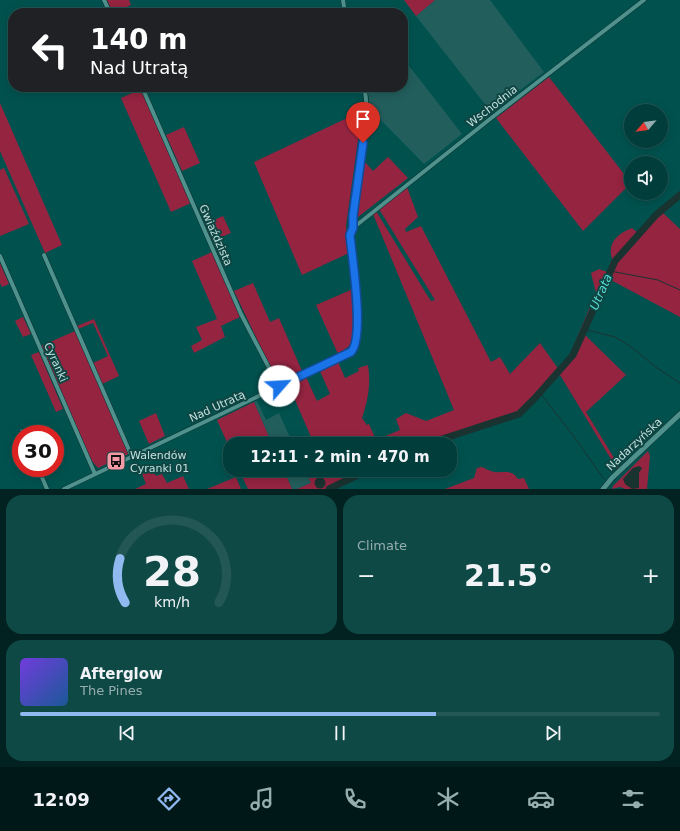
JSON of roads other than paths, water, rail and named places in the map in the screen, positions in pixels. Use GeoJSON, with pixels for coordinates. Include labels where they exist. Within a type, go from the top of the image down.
{"type":"FeatureCollection","features":[{"type":"Feature","properties":{"kind":"street","name":"Wschodnia"},"geometry":{"type":"LineString","coordinates":[[353,228],[644,0]]}},
{"type":"Feature","properties":{"kind":"street","name":"Gwiaździsta"},"geometry":{"type":"LineString","coordinates":[[144,92],[241,314],[279,386]]}},
{"type":"Feature","properties":{"kind":"street","name":"Nad Utratą"},"geometry":{"type":"LineString","coordinates":[[64,489],[351,352],[355,347],[358,330],[350,235],[353,228],[353,216],[365,129],[365,92]]}},
{"type":"Feature","properties":{"kind":"street"},"geometry":{"type":"LineString","coordinates":[[44,255],[132,457]]}},
{"type":"Feature","properties":{"kind":"street","name":"Cyranki"},"geometry":{"type":"LineString","coordinates":[[0,256],[95,474]]}},
{"type":"Feature","properties":{"kind":"street","name":"Nadarzyńska"},"geometry":{"type":"LineString","coordinates":[[603,489],[612,478],[680,414]]}},
{"type":"Feature","properties":{"kind":"street"},"geometry":{"type":"LineString","coordinates":[[42,477],[47,489]]}},
{"type":"Feature","properties":{"kind":"waterway","name":"Utrata"},"geometry":{"type":"LineString","coordinates":[[535,398],[573,355],[615,261],[656,215],[680,195]]}},
{"type":"Feature","properties":{"kind":"waterway"},"geometry":{"type":"LineString","coordinates":[[610,271],[658,280],[680,290]]}},
{"type":"Feature","properties":{"kind":"waterway"},"geometry":{"type":"LineString","coordinates":[[583,329],[615,337],[630,346],[657,368],[680,383]]}},
{"type":"Feature","properties":{"kind":"waterway"},"geometry":{"type":"LineString","coordinates":[[540,393],[575,438],[604,479]]}},
{"type":"Feature","properties":{"kind":"waterway","name":"Utrata"},"geometry":{"type":"LineString","coordinates":[[448,437],[519,414],[533,400]]}},
{"type":"Feature","properties":{"kind":"waterway","name":"Utrata"},"geometry":{"type":"LineString","coordinates":[[329,489],[354,477]]}},
{"type":"Feature","properties":{"kind":"place","name":"Walendów Cyranki 01"},"geometry":{"type":"Point","coordinates":[116,461]}}]}
